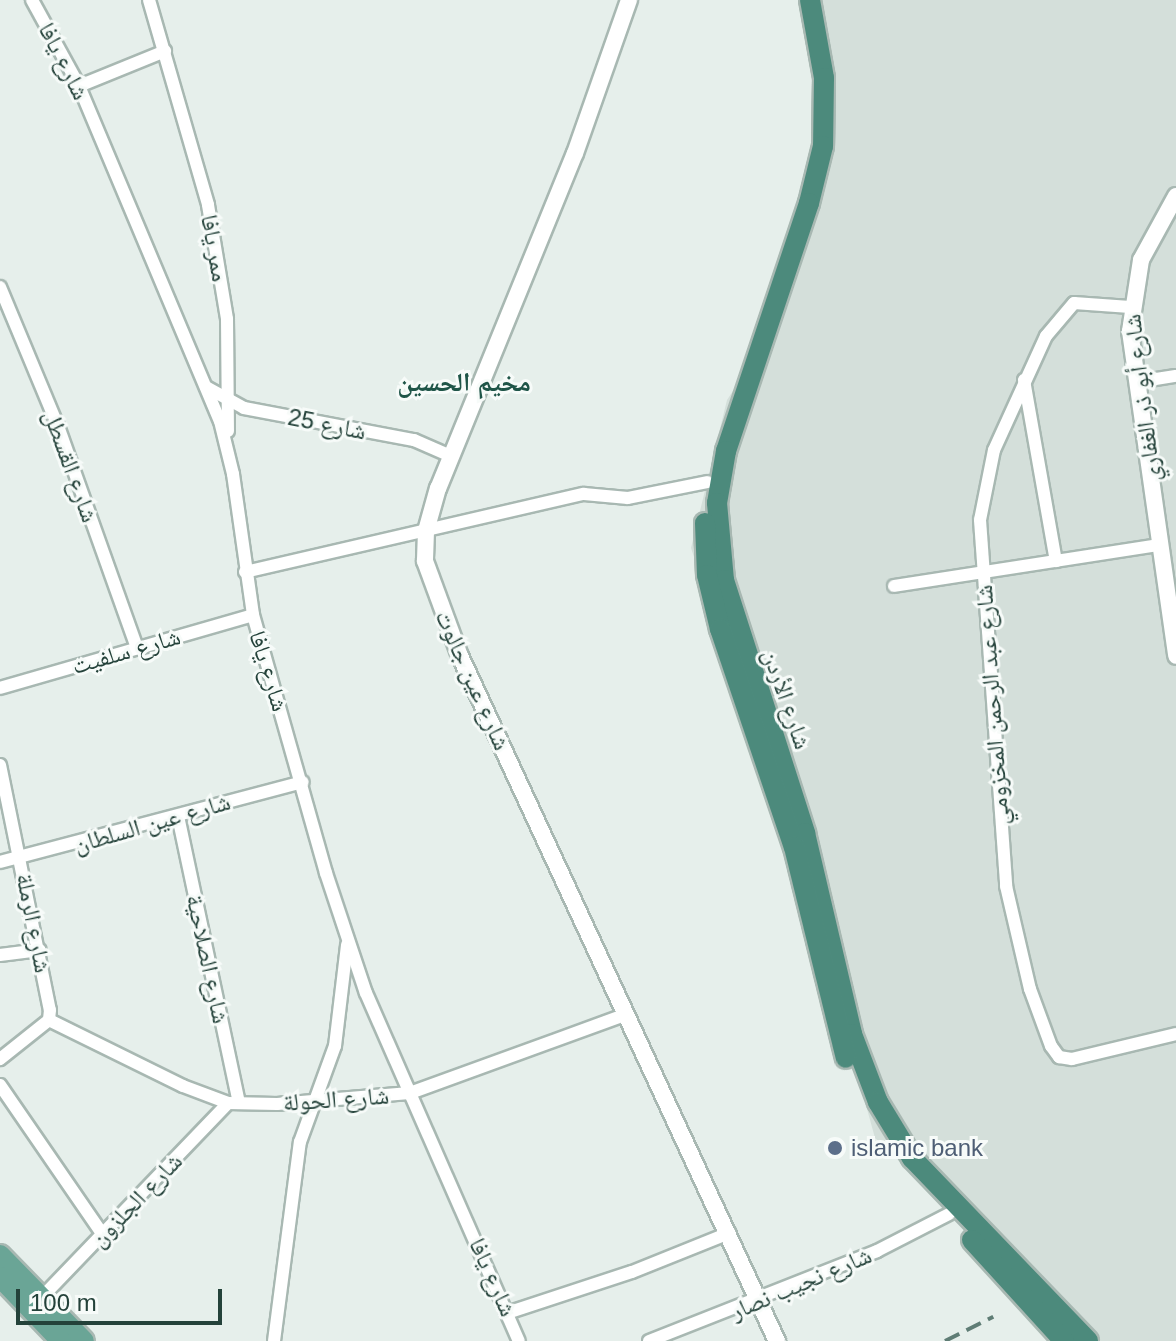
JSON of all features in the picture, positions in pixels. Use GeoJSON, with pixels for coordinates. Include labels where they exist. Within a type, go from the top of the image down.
{"type":"FeatureCollection","features":[{"type":"Feature","properties":{"kind":"highway","name":"شارع الأردن"},"geometry":{"type":"LineString","coordinates":[[798,0],[812,84],[807,158],[791,219],[726,405],[707,482],[707,575],[736,683],[767,757],[794,847],[839,1037],[881,1132],[905,1167],[949,1214],[1009,1270]]}},
{"type":"Feature","properties":{"kind":"highway","name":"شارع الأردن"},"geometry":{"type":"LineString","coordinates":[[810,0],[824,78],[823,146],[809,203],[726,451],[717,503],[719,556],[734,623],[805,833],[852,1034],[878,1102],[912,1158],[1009,1270],[1035,1298],[1088,1341]]}},
{"type":"Feature","properties":{"kind":"highway","name":"شارع الأردن"},"geometry":{"type":"LineString","coordinates":[[1035,1298],[1064,1341]]}},
{"type":"Feature","properties":{"kind":"main road"},"geometry":{"type":"LineString","coordinates":[[0,1255],[84,1341]]}},
{"type":"Feature","properties":{"kind":"main road"},"geometry":{"type":"LineString","coordinates":[[0,1277],[61,1341]]}},
{"type":"Feature","properties":{"kind":"street","name":"شارع يافا"},"geometry":{"type":"LineString","coordinates":[[32,0],[79,86],[206,387],[229,451],[253,615],[366,993],[510,1312],[519,1341]]}},
{"type":"Feature","properties":{"kind":"street","name":"ممر يافا"},"geometry":{"type":"LineString","coordinates":[[149,0],[213,233],[227,319],[229,451]]}},
{"type":"Feature","properties":{"kind":"street","name":"شارع عين جالوت"},"geometry":{"type":"LineString","coordinates":[[629,0],[575,153],[451,456],[426,531],[425,561],[437,600],[777,1341]]}},
{"type":"Feature","properties":{"kind":"street"},"geometry":{"type":"LineString","coordinates":[[79,86],[165,51]]}},
{"type":"Feature","properties":{"kind":"street","name":"شارع أبو ذر الغفاري"},"geometry":{"type":"LineString","coordinates":[[1176,196],[1141,260],[1130,307],[1137,382],[1176,656]]}},
{"type":"Feature","properties":{"kind":"street","name":"شارع القسطل"},"geometry":{"type":"LineString","coordinates":[[0,287],[58,426],[137,648]]}},
{"type":"Feature","properties":{"kind":"street","name":"شارع عبد الرحمن المخزومي"},"geometry":{"type":"LineString","coordinates":[[1130,307],[1074,303],[1046,336],[1024,380],[982,493],[984,572],[1006,886],[1027,976],[1051,1046],[1059,1057],[1072,1059],[1176,1034]]}},
{"type":"Feature","properties":{"kind":"street"},"geometry":{"type":"LineString","coordinates":[[1137,382],[1176,376]]}},
{"type":"Feature","properties":{"kind":"street"},"geometry":{"type":"LineString","coordinates":[[1024,380],[1056,561]]}},
{"type":"Feature","properties":{"kind":"street","name":"شارع 25"},"geometry":{"type":"LineString","coordinates":[[206,387],[226,395],[244,408],[414,440],[451,456]]}},
{"type":"Feature","properties":{"kind":"street"},"geometry":{"type":"LineString","coordinates":[[245,572],[584,494],[628,498],[707,482]]}},
{"type":"Feature","properties":{"kind":"street"},"geometry":{"type":"LineString","coordinates":[[894,586],[1160,545]]}},
{"type":"Feature","properties":{"kind":"street","name":"شارع سلفيت"},"geometry":{"type":"LineString","coordinates":[[0,688],[253,615]]}},
{"type":"Feature","properties":{"kind":"street","name":"شارع الرملة"},"geometry":{"type":"LineString","coordinates":[[0,765],[40,950],[49,1020]]}},
{"type":"Feature","properties":{"kind":"street","name":"شارع عين السلطان"},"geometry":{"type":"LineString","coordinates":[[0,862],[22,859],[303,782]]}},
{"type":"Feature","properties":{"kind":"street","name":"شارع الصلاحية"},"geometry":{"type":"LineString","coordinates":[[178,816],[233,1103]]}},
{"type":"Feature","properties":{"kind":"street"},"geometry":{"type":"LineString","coordinates":[[274,1341],[300,1142],[340,1020],[347,934]]}},
{"type":"Feature","properties":{"kind":"street"},"geometry":{"type":"LineString","coordinates":[[0,955],[40,950]]}},
{"type":"Feature","properties":{"kind":"street","name":"شارع الحولة"},"geometry":{"type":"LineString","coordinates":[[49,1020],[183,1086],[233,1103],[312,1101],[410,1093],[627,1014]]}},
{"type":"Feature","properties":{"kind":"street"},"geometry":{"type":"LineString","coordinates":[[0,1059],[49,1020]]}},
{"type":"Feature","properties":{"kind":"street"},"geometry":{"type":"LineString","coordinates":[[0,1085],[103,1235]]}},
{"type":"Feature","properties":{"kind":"street","name":"شارع الجلزون"},"geometry":{"type":"LineString","coordinates":[[43,1296],[233,1103]]}},
{"type":"Feature","properties":{"kind":"street","name":"شارع نجيب نصار"},"geometry":{"type":"LineString","coordinates":[[649,1341],[715,1319],[757,1297],[877,1251],[949,1214]]}},
{"type":"Feature","properties":{"kind":"street"},"geometry":{"type":"LineString","coordinates":[[510,1312],[645,1268],[729,1233]]}},
{"type":"Feature","properties":{"kind":"shaded area"},"geometry":{"type":"Polygon","coordinates":[[[804,0],[1176,0],[1176,1341],[1074,1341],[936,1193],[875,1138],[815,920],[691,548],[727,400],[758,353],[826,106],[804,0]]]}},
{"type":"Feature","properties":{"kind":"railway"},"geometry":{"type":"LineString","coordinates":[[945,1341],[993,1317]]}},
{"type":"Feature","properties":{"kind":"place","name":"islamic bank"},"geometry":{"type":"Point","coordinates":[835,1148]}},
{"type":"Feature","properties":{"kind":"district","name":"مخيم الحسين"},"geometry":{"type":"Point","coordinates":[464,383]}}]}
